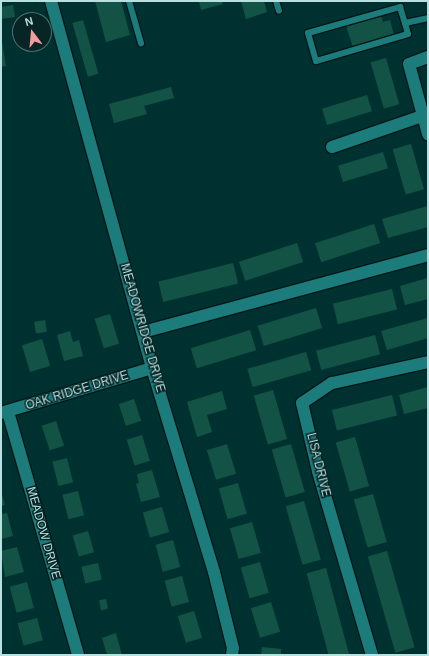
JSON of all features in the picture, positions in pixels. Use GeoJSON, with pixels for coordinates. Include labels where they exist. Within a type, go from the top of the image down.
{"type":"FeatureCollection","features":[{"type":"Feature","properties":{"kind":"street","name":"MEADOWRIDGE DRIVE"},"geometry":{"type":"LineString","coordinates":[[51,1],[152,368],[214,572],[233,648],[232,655]]}},
{"type":"Feature","properties":{"kind":"street"},"geometry":{"type":"LineString","coordinates":[[428,57],[409,64],[428,134]]}},
{"type":"Feature","properties":{"kind":"street"},"geometry":{"type":"LineString","coordinates":[[332,147],[422,116]]}},
{"type":"Feature","properties":{"kind":"street"},"geometry":{"type":"LineString","coordinates":[[143,332],[428,255]]}},
{"type":"Feature","properties":{"kind":"street","name":"LISA DRIVE"},"geometry":{"type":"LineString","coordinates":[[372,655],[318,471],[302,403],[332,384],[428,362]]}},
{"type":"Feature","properties":{"kind":"street","name":"OAK RIDGE DRIVE"},"geometry":{"type":"LineString","coordinates":[[4,413],[152,368]]}},
{"type":"Feature","properties":{"kind":"street","name":"MEADOW DRIVE"},"geometry":{"type":"LineString","coordinates":[[4,413],[78,655]]}},
{"type":"Feature","properties":{"kind":"lane"},"geometry":{"type":"LineString","coordinates":[[129,1],[141,43]]}},
{"type":"Feature","properties":{"kind":"lane"},"geometry":{"type":"LineString","coordinates":[[276,1],[279,11]]}},
{"type":"Feature","properties":{"kind":"lane"},"geometry":{"type":"LineString","coordinates":[[400,6],[405,23],[408,34],[316,60],[308,33],[400,6]]}},
{"type":"Feature","properties":{"kind":"lane"},"geometry":{"type":"LineString","coordinates":[[405,23],[428,18]]}},
{"type":"Feature","properties":{"kind":"building"},"geometry":{"type":"Polygon","coordinates":[[[95,1],[121,1],[130,35],[106,42],[95,1]]]}},
{"type":"Feature","properties":{"kind":"building"},"geometry":{"type":"Polygon","coordinates":[[[199,1],[222,1],[223,4],[201,10],[199,1]]]}},
{"type":"Feature","properties":{"kind":"building"},"geometry":{"type":"Polygon","coordinates":[[[241,1],[264,1],[267,12],[246,19],[241,1]]]}},
{"type":"Feature","properties":{"kind":"building"},"geometry":{"type":"Polygon","coordinates":[[[13,5],[14,12],[12,12],[12,17],[1,19],[1,7],[13,5]]]}},
{"type":"Feature","properties":{"kind":"building"},"geometry":{"type":"Polygon","coordinates":[[[381,16],[383,22],[390,20],[394,35],[353,47],[346,26],[381,16]]]}},
{"type":"Feature","properties":{"kind":"building"},"geometry":{"type":"Polygon","coordinates":[[[83,20],[98,74],[88,77],[72,23],[83,20]]]}},
{"type":"Feature","properties":{"kind":"building"},"geometry":{"type":"Polygon","coordinates":[[[1,37],[6,66],[1,67],[1,37]]]}},
{"type":"Feature","properties":{"kind":"building"},"geometry":{"type":"Polygon","coordinates":[[[386,58],[399,104],[384,109],[371,62],[386,58]]]}},
{"type":"Feature","properties":{"kind":"building"},"geometry":{"type":"Polygon","coordinates":[[[171,87],[174,98],[144,106],[147,114],[114,123],[109,104],[171,87]]]}},
{"type":"Feature","properties":{"kind":"building"},"geometry":{"type":"Polygon","coordinates":[[[367,95],[372,111],[327,125],[322,109],[367,95]]]}},
{"type":"Feature","properties":{"kind":"building"},"geometry":{"type":"Polygon","coordinates":[[[411,144],[424,189],[406,194],[393,149],[411,144]]]}},
{"type":"Feature","properties":{"kind":"building"},"geometry":{"type":"Polygon","coordinates":[[[383,152],[388,168],[343,182],[338,166],[383,152]]]}},
{"type":"Feature","properties":{"kind":"building"},"geometry":{"type":"Polygon","coordinates":[[[428,206],[428,227],[388,238],[382,219],[428,206]]]}},
{"type":"Feature","properties":{"kind":"building"},"geometry":{"type":"Polygon","coordinates":[[[374,224],[380,243],[321,262],[315,243],[374,224]]]}},
{"type":"Feature","properties":{"kind":"building"},"geometry":{"type":"Polygon","coordinates":[[[297,243],[303,262],[245,281],[239,262],[297,243]]]}},
{"type":"Feature","properties":{"kind":"building"},"geometry":{"type":"Polygon","coordinates":[[[233,263],[238,283],[163,302],[158,282],[233,263]]]}},
{"type":"Feature","properties":{"kind":"building"},"geometry":{"type":"Polygon","coordinates":[[[428,278],[428,299],[405,305],[400,286],[428,278]]]}},
{"type":"Feature","properties":{"kind":"building"},"geometry":{"type":"Polygon","coordinates":[[[392,289],[397,309],[338,324],[333,304],[392,289]]]}},
{"type":"Feature","properties":{"kind":"building"},"geometry":{"type":"Polygon","coordinates":[[[316,308],[322,328],[264,346],[258,326],[316,308]]]}},
{"type":"Feature","properties":{"kind":"building"},"geometry":{"type":"Polygon","coordinates":[[[110,314],[119,344],[104,348],[95,319],[110,314]]]}},
{"type":"Feature","properties":{"kind":"building"},"geometry":{"type":"Polygon","coordinates":[[[428,318],[428,338],[387,350],[381,331],[428,318]]]}},
{"type":"Feature","properties":{"kind":"building"},"geometry":{"type":"Polygon","coordinates":[[[45,320],[47,332],[36,334],[34,322],[45,320]]]}},
{"type":"Feature","properties":{"kind":"building"},"geometry":{"type":"Polygon","coordinates":[[[250,330],[256,350],[197,368],[191,348],[250,330]]]}},
{"type":"Feature","properties":{"kind":"building"},"geometry":{"type":"Polygon","coordinates":[[[70,331],[73,342],[79,340],[83,356],[64,361],[57,335],[70,331]]]}},
{"type":"Feature","properties":{"kind":"building"},"geometry":{"type":"Polygon","coordinates":[[[375,335],[380,354],[321,370],[316,351],[375,335]]]}},
{"type":"Feature","properties":{"kind":"building"},"geometry":{"type":"Polygon","coordinates":[[[42,339],[50,366],[30,372],[22,345],[42,339]]]}},
{"type":"Feature","properties":{"kind":"building"},"geometry":{"type":"Polygon","coordinates":[[[306,352],[311,370],[253,387],[247,369],[306,352]]]}},
{"type":"Feature","properties":{"kind":"building"},"geometry":{"type":"Polygon","coordinates":[[[428,387],[428,408],[404,414],[399,395],[428,387]]]}},
{"type":"Feature","properties":{"kind":"building"},"geometry":{"type":"Polygon","coordinates":[[[273,390],[287,439],[268,445],[254,396],[273,390]]]}},
{"type":"Feature","properties":{"kind":"building"},"geometry":{"type":"Polygon","coordinates":[[[222,391],[227,409],[207,415],[212,432],[197,437],[187,402],[222,391]]]}},
{"type":"Feature","properties":{"kind":"building"},"geometry":{"type":"Polygon","coordinates":[[[392,395],[397,415],[337,430],[332,410],[392,395]]]}},
{"type":"Feature","properties":{"kind":"building"},"geometry":{"type":"Polygon","coordinates":[[[134,399],[141,421],[126,426],[119,404],[134,399]]]}},
{"type":"Feature","properties":{"kind":"building"},"geometry":{"type":"Polygon","coordinates":[[[56,421],[64,446],[50,450],[42,426],[56,421]]]}},
{"type":"Feature","properties":{"kind":"building"},"geometry":{"type":"Polygon","coordinates":[[[142,435],[150,461],[135,465],[127,440],[142,435]]]}},
{"type":"Feature","properties":{"kind":"building"},"geometry":{"type":"Polygon","coordinates":[[[355,437],[369,486],[350,492],[336,443],[355,437]]]}},
{"type":"Feature","properties":{"kind":"building"},"geometry":{"type":"Polygon","coordinates":[[[227,444],[236,474],[216,480],[207,450],[227,444]]]}},
{"type":"Feature","properties":{"kind":"building"},"geometry":{"type":"Polygon","coordinates":[[[291,444],[305,492],[286,498],[272,450],[291,444]]]}},
{"type":"Feature","properties":{"kind":"building"},"geometry":{"type":"Polygon","coordinates":[[[67,458],[73,482],[58,486],[52,462],[67,458]]]}},
{"type":"Feature","properties":{"kind":"building"},"geometry":{"type":"Polygon","coordinates":[[[152,470],[160,497],[141,502],[136,484],[139,483],[137,474],[152,470]]]}},
{"type":"Feature","properties":{"kind":"building"},"geometry":{"type":"Polygon","coordinates":[[[238,483],[247,514],[228,519],[219,489],[238,483]]]}},
{"type":"Feature","properties":{"kind":"building"},"geometry":{"type":"Polygon","coordinates":[[[1,491],[5,505],[1,506],[1,491]]]}},
{"type":"Feature","properties":{"kind":"building"},"geometry":{"type":"Polygon","coordinates":[[[78,491],[84,515],[69,519],[62,495],[78,491]]]}},
{"type":"Feature","properties":{"kind":"building"},"geometry":{"type":"Polygon","coordinates":[[[373,494],[387,542],[368,548],[354,500],[373,494]]]}},
{"type":"Feature","properties":{"kind":"building"},"geometry":{"type":"Polygon","coordinates":[[[304,501],[321,560],[303,565],[286,506],[304,501]]]}},
{"type":"Feature","properties":{"kind":"building"},"geometry":{"type":"Polygon","coordinates":[[[162,507],[169,532],[150,538],[143,513],[162,507]]]}},
{"type":"Feature","properties":{"kind":"building"},"geometry":{"type":"Polygon","coordinates":[[[7,513],[13,536],[1,539],[1,514],[7,513]]]}},
{"type":"Feature","properties":{"kind":"building"},"geometry":{"type":"Polygon","coordinates":[[[252,522],[261,553],[239,559],[230,528],[252,522]]]}},
{"type":"Feature","properties":{"kind":"building"},"geometry":{"type":"Polygon","coordinates":[[[88,531],[94,552],[79,557],[73,535],[88,531]]]}},
{"type":"Feature","properties":{"kind":"building"},"geometry":{"type":"Polygon","coordinates":[[[173,540],[180,567],[163,572],[156,545],[173,540]]]}},
{"type":"Feature","properties":{"kind":"building"},"geometry":{"type":"Polygon","coordinates":[[[17,547],[24,572],[5,577],[1,551],[17,547]]]}},
{"type":"Feature","properties":{"kind":"building"},"geometry":{"type":"Polygon","coordinates":[[[387,551],[415,647],[395,653],[368,557],[387,551]]]}},
{"type":"Feature","properties":{"kind":"building"},"geometry":{"type":"Polygon","coordinates":[[[260,562],[269,593],[250,598],[241,568],[260,562]]]}},
{"type":"Feature","properties":{"kind":"building"},"geometry":{"type":"Polygon","coordinates":[[[98,563],[102,580],[85,583],[81,567],[98,563]]]}},
{"type":"Feature","properties":{"kind":"building"},"geometry":{"type":"Polygon","coordinates":[[[326,568],[349,655],[329,655],[307,573],[326,568]]]}},
{"type":"Feature","properties":{"kind":"building"},"geometry":{"type":"Polygon","coordinates":[[[182,576],[189,602],[172,607],[165,581],[182,576]]]}},
{"type":"Feature","properties":{"kind":"building"},"geometry":{"type":"Polygon","coordinates":[[[27,582],[34,608],[17,613],[10,587],[27,582]]]}},
{"type":"Feature","properties":{"kind":"building"},"geometry":{"type":"Polygon","coordinates":[[[106,599],[108,609],[101,610],[99,600],[106,599]]]}},
{"type":"Feature","properties":{"kind":"building"},"geometry":{"type":"Polygon","coordinates":[[[271,602],[280,632],[260,638],[251,608],[271,602]]]}},
{"type":"Feature","properties":{"kind":"building"},"geometry":{"type":"Polygon","coordinates":[[[194,611],[202,638],[186,643],[178,616],[194,611]]]}},
{"type":"Feature","properties":{"kind":"building"},"geometry":{"type":"Polygon","coordinates":[[[37,618],[43,640],[24,645],[18,623],[37,618]]]}},
{"type":"Feature","properties":{"kind":"building"},"geometry":{"type":"Polygon","coordinates":[[[116,633],[122,655],[107,655],[102,638],[116,633]]]}},
{"type":"Feature","properties":{"kind":"building"},"geometry":{"type":"Polygon","coordinates":[[[262,647],[281,649],[281,655],[261,655],[262,647]]]}}]}
